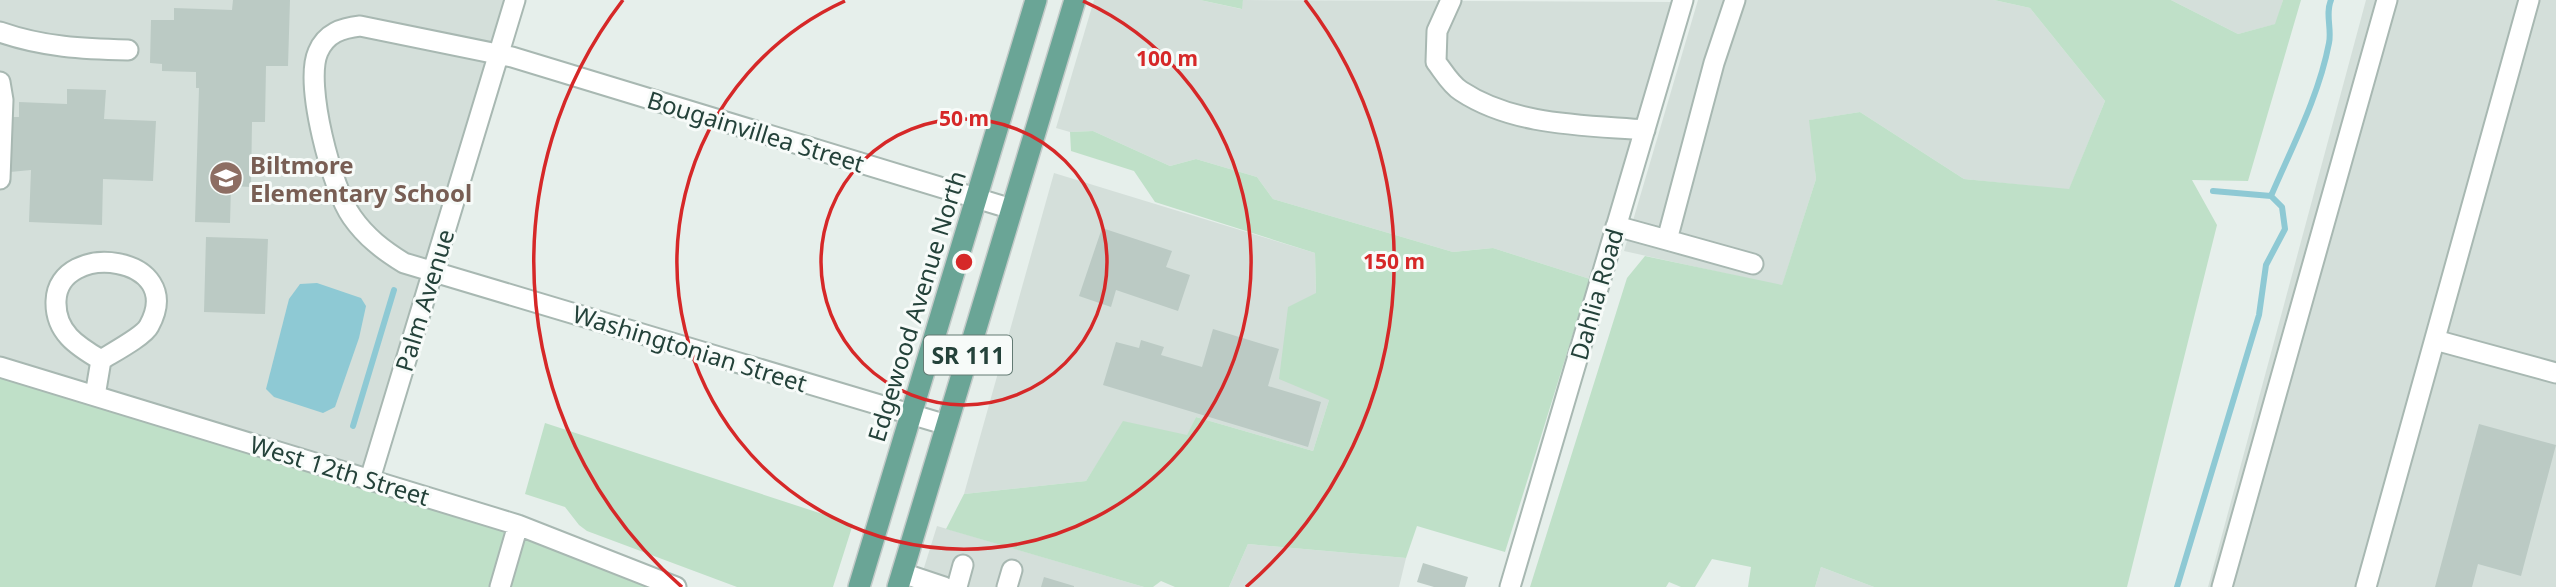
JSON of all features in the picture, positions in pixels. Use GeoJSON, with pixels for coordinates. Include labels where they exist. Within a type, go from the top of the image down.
{"type":"FeatureCollection","features":[{"type":"Feature","properties":{"kind":"main road","name":"Edgewood Avenue North"},"geometry":{"type":"LineString","coordinates":[[859,587],[1036,0]]}},
{"type":"Feature","properties":{"kind":"main road","name":"SR 111"},"geometry":{"type":"LineString","coordinates":[[900,580],[1075,0]]}},
{"type":"Feature","properties":{"kind":"street","name":"Palm Avenue"},"geometry":{"type":"LineString","coordinates":[[370,479],[515,0]]}},
{"type":"Feature","properties":{"kind":"street"},"geometry":{"type":"LineString","coordinates":[[1451,0],[1437,31],[1436,62],[1459,90],[1496,108],[1526,117],[1644,130]]}},
{"type":"Feature","properties":{"kind":"street","name":"Dahlia Road"},"geometry":{"type":"LineString","coordinates":[[1510,587],[1683,0]]}},
{"type":"Feature","properties":{"kind":"street"},"geometry":{"type":"LineString","coordinates":[[1667,240],[1714,63],[1735,0]]}},
{"type":"Feature","properties":{"kind":"street"},"geometry":{"type":"LineString","coordinates":[[2222,587],[2387,0]]}},
{"type":"Feature","properties":{"kind":"street"},"geometry":{"type":"LineString","coordinates":[[2366,587],[2529,0]]}},
{"type":"Feature","properties":{"kind":"street","name":"Bougainvillea Street"},"geometry":{"type":"LineString","coordinates":[[432,271],[404,262],[384,251],[350,215],[322,136],[315,82],[318,53],[328,37],[341,28],[360,26],[500,53],[1013,209]]}},
{"type":"Feature","properties":{"kind":"street"},"geometry":{"type":"LineString","coordinates":[[0,32],[26,41],[68,49],[128,50]]}},
{"type":"Feature","properties":{"kind":"street"},"geometry":{"type":"LineString","coordinates":[[0,82],[3,100],[0,178]]}},
{"type":"Feature","properties":{"kind":"street"},"geometry":{"type":"LineString","coordinates":[[1616,226],[1753,264]]}},
{"type":"Feature","properties":{"kind":"street"},"geometry":{"type":"LineString","coordinates":[[95,396],[102,360],[148,328],[156,307],[156,291],[148,275],[134,267],[81,265],[65,274],[56,289],[55,317],[63,331],[78,346],[102,360]]}},
{"type":"Feature","properties":{"kind":"street","name":"Washingtonian Street"},"geometry":{"type":"LineString","coordinates":[[432,271],[947,425]]}},
{"type":"Feature","properties":{"kind":"street"},"geometry":{"type":"LineString","coordinates":[[2435,340],[2556,373]]}},
{"type":"Feature","properties":{"kind":"street","name":"West 12th Street"},"geometry":{"type":"LineString","coordinates":[[0,367],[518,525],[636,579],[676,587]]}},
{"type":"Feature","properties":{"kind":"street"},"geometry":{"type":"LineString","coordinates":[[500,587],[518,525]]}},
{"type":"Feature","properties":{"kind":"street"},"geometry":{"type":"LineString","coordinates":[[957,587],[963,565]]}},
{"type":"Feature","properties":{"kind":"street"},"geometry":{"type":"LineString","coordinates":[[900,580],[944,587]]}},
{"type":"Feature","properties":{"kind":"shaded area","name":"Biltmore Elementary School"},"geometry":{"type":"Polygon","coordinates":[[[0,0],[506,0],[363,468],[0,356],[0,0]]]}},
{"type":"Feature","properties":{"kind":"shaded area"},"geometry":{"type":"Polygon","coordinates":[[[1094,0],[1200,0],[1241,9],[1243,0],[1673,2],[1590,279],[1493,248],[1453,252],[1273,199],[1257,177],[1196,159],[1170,166],[1093,131],[1070,132],[1056,128],[1094,0]]]}},
{"type":"Feature","properties":{"kind":"shaded area"},"geometry":{"type":"Polygon","coordinates":[[[1698,0],[1994,0],[2030,8],[2105,101],[2069,190],[1964,179],[1860,112],[1810,120],[1816,179],[1782,286],[1624,251],[1698,0]]]}},
{"type":"Feature","properties":{"kind":"shaded area"},"geometry":{"type":"Polygon","coordinates":[[[2171,0],[2283,0],[2276,24],[2238,34],[2171,0]]]}},
{"type":"Feature","properties":{"kind":"shaded area"},"geometry":{"type":"Polygon","coordinates":[[[2366,0],[2556,0],[2556,587],[2208,587],[2366,0]]]}},
{"type":"Feature","properties":{"kind":"shaded area"},"geometry":{"type":"Polygon","coordinates":[[[1054,173],[1315,253],[1316,294],[1329,400],[1313,451],[1196,417],[1187,436],[1124,422],[1086,481],[964,494],[1054,173]]]}},
{"type":"Feature","properties":{"kind":"shaded area"},"geometry":{"type":"Polygon","coordinates":[[[937,526],[1144,587],[918,587],[937,526]]]}},
{"type":"Feature","properties":{"kind":"shaded area"},"geometry":{"type":"Polygon","coordinates":[[[1248,544],[1406,558],[1399,587],[1229,587],[1248,544]]]}},
{"type":"Feature","properties":{"kind":"shaded area"},"geometry":{"type":"Polygon","coordinates":[[[1821,567],[1874,587],[1815,587],[1821,567]]]}},
{"type":"Feature","properties":{"kind":"green space"},"geometry":{"type":"Polygon","coordinates":[[[1200,0],[1243,0],[1242,9],[1200,0]]]}},
{"type":"Feature","properties":{"kind":"green space"},"geometry":{"type":"Polygon","coordinates":[[[1994,0],[2171,0],[2238,34],[2275,24],[2283,0],[2301,0],[2248,181],[2192,180],[2217,225],[2127,587],[1874,587],[1821,567],[1815,587],[1748,587],[1751,567],[1712,559],[1695,587],[1681,587],[1669,582],[1666,587],[1530,587],[1627,278],[1645,256],[1782,285],[1816,179],[1809,120],[1860,112],[1964,179],[2069,189],[2105,101],[2030,8],[1994,0]]]}},
{"type":"Feature","properties":{"kind":"green space"},"geometry":{"type":"Polygon","coordinates":[[[1093,131],[1170,166],[1196,159],[1257,177],[1273,199],[1453,252],[1493,248],[1590,279],[1505,552],[1417,526],[1406,558],[1248,544],[1229,587],[1175,587],[1161,581],[1153,587],[1144,587],[946,529],[964,494],[1086,481],[1123,421],[1187,435],[1196,417],[1313,451],[1329,400],[1279,379],[1288,307],[1316,293],[1315,253],[1155,202],[1134,171],[1071,151],[1070,132],[1093,131]]]}},
{"type":"Feature","properties":{"kind":"green space"},"geometry":{"type":"Polygon","coordinates":[[[0,378],[518,536],[655,587],[0,587],[0,378]]]}},
{"type":"Feature","properties":{"kind":"green space"},"geometry":{"type":"Polygon","coordinates":[[[545,423],[853,524],[833,587],[737,587],[587,531],[565,507],[525,494],[545,423]]]}},
{"type":"Feature","properties":{"kind":"water"},"geometry":{"type":"Polygon","coordinates":[[[317,283],[361,298],[366,306],[359,338],[335,407],[323,413],[274,397],[266,389],[289,299],[300,284],[317,283]]]}},
{"type":"Feature","properties":{"kind":"building"},"geometry":{"type":"Polygon","coordinates":[[[233,0],[290,0],[288,66],[266,66],[265,122],[252,122],[251,187],[231,186],[230,223],[195,222],[199,88],[196,88],[196,72],[162,71],[162,64],[150,63],[151,20],[174,20],[174,8],[232,10],[233,0]]]}},
{"type":"Feature","properties":{"kind":"building"},"geometry":{"type":"Polygon","coordinates":[[[67,89],[106,90],[104,119],[156,121],[153,181],[103,179],[102,225],[29,222],[31,170],[10,172],[12,117],[19,117],[19,102],[67,104],[67,89]]]}},
{"type":"Feature","properties":{"kind":"building"},"geometry":{"type":"Polygon","coordinates":[[[1102,228],[1172,251],[1166,267],[1190,275],[1178,311],[1116,290],[1111,307],[1079,296],[1102,228]]]}},
{"type":"Feature","properties":{"kind":"building"},"geometry":{"type":"Polygon","coordinates":[[[206,237],[268,239],[265,314],[204,312],[206,237]]]}},
{"type":"Feature","properties":{"kind":"building"},"geometry":{"type":"Polygon","coordinates":[[[1213,329],[1279,349],[1268,386],[1321,402],[1308,447],[1103,385],[1116,342],[1139,348],[1141,340],[1164,347],[1161,355],[1202,367],[1213,329]]]}},
{"type":"Feature","properties":{"kind":"building"},"geometry":{"type":"Polygon","coordinates":[[[2479,424],[2556,445],[2521,576],[2478,564],[2472,587],[2435,587],[2479,424]]]}},
{"type":"Feature","properties":{"kind":"building"},"geometry":{"type":"Polygon","coordinates":[[[1423,563],[1468,577],[1465,587],[1434,587],[1417,582],[1423,563]]]}},
{"type":"Feature","properties":{"kind":"building"},"geometry":{"type":"Polygon","coordinates":[[[1044,577],[1074,586],[1074,587],[1041,587],[1044,577]]]}},
{"type":"Feature","properties":{"kind":"waterway"},"geometry":{"type":"LineString","coordinates":[[2177,587],[2259,315],[2266,265],[2285,229],[2282,207],[2271,196],[2319,82],[2329,43],[2331,0]]}},
{"type":"Feature","properties":{"kind":"waterway"},"geometry":{"type":"LineString","coordinates":[[2213,191],[2271,196]]}},
{"type":"Feature","properties":{"kind":"waterway"},"geometry":{"type":"LineString","coordinates":[[353,426],[394,290]]}},
{"type":"Feature","properties":{"kind":"place","name":"Biltmore Elementary School"},"geometry":{"type":"Point","coordinates":[226,178]}}]}
